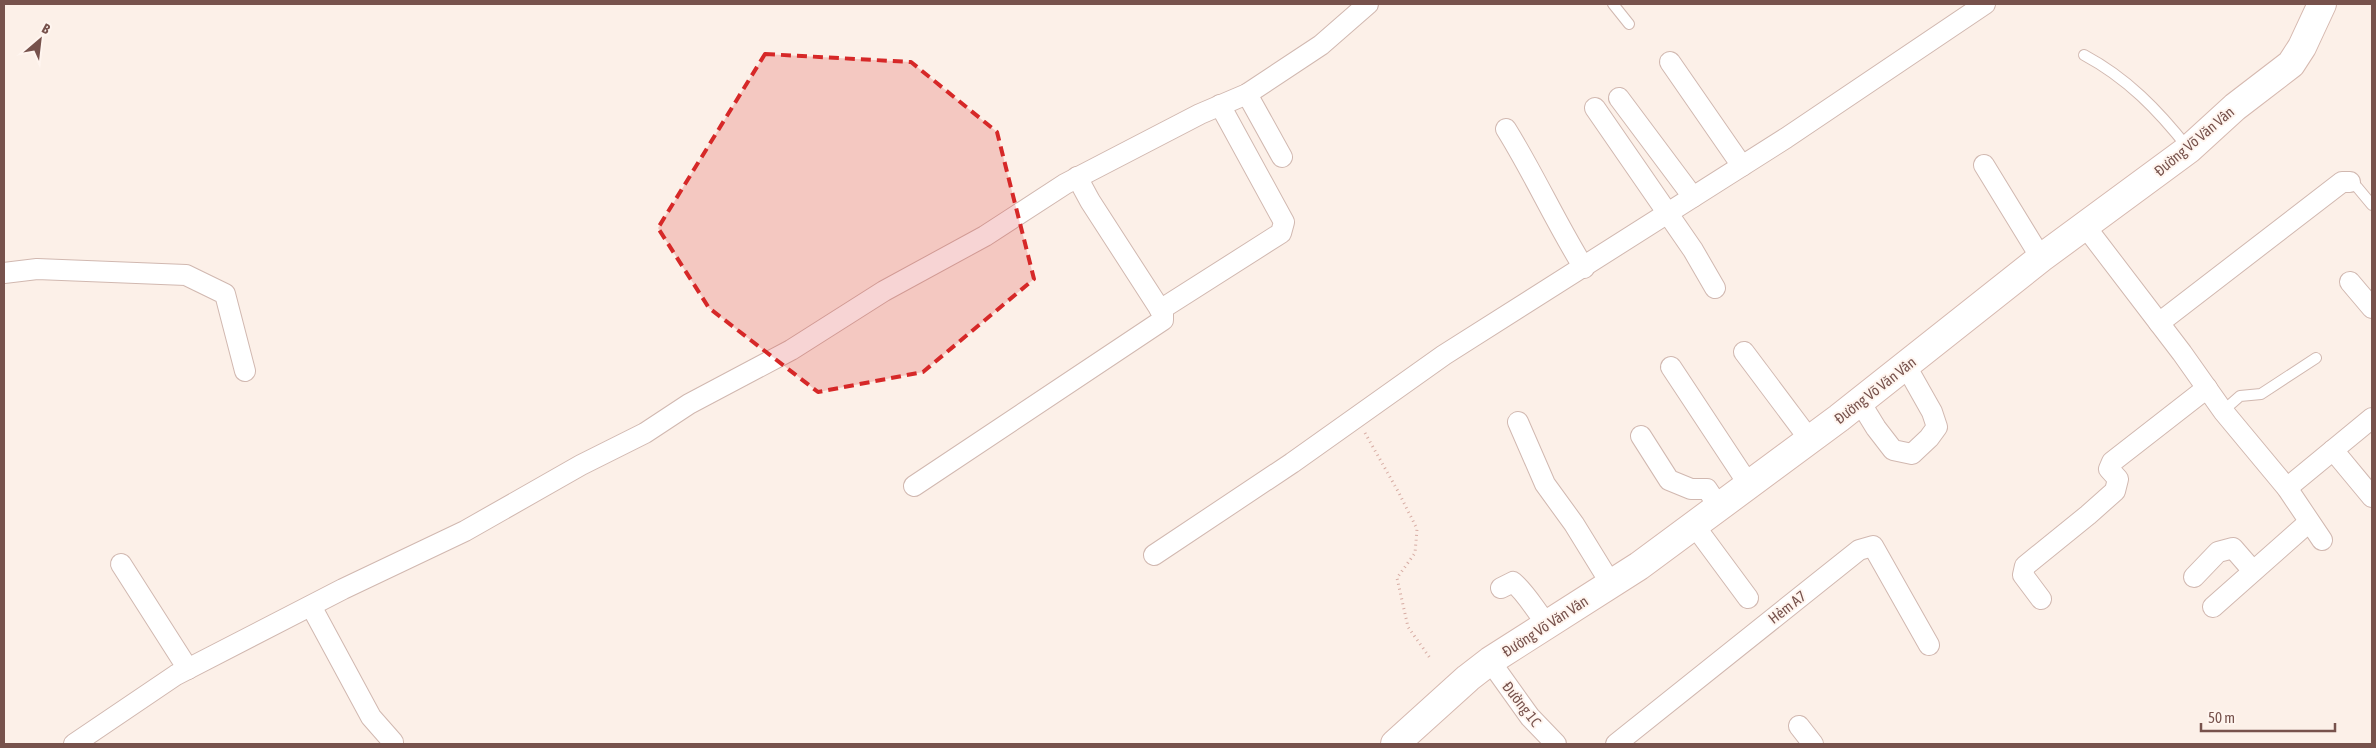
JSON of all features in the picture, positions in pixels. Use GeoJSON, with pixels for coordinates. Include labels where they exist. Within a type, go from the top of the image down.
{"type":"FeatureCollection","features":[{"type":"Feature","properties":{"kind":"street"},"geometry":{"type":"LineString","coordinates":[[74,744],[188,669],[311,606],[465,531],[581,465],[645,433],[689,404],[791,350],[884,291],[985,236],[1077,177],[1220,105],[1247,94],[1321,45],[1368,4]]}},
{"type":"Feature","properties":{"kind":"street"},"geometry":{"type":"LineString","coordinates":[[1154,555],[1355,419],[1444,355],[1667,215],[1985,4]]}},
{"type":"Feature","properties":{"kind":"street","name":"Đường Võ Văn Vân"},"geometry":{"type":"LineString","coordinates":[[1397,744],[1468,678],[1490,661],[1611,584],[1719,507],[1860,402],[2041,258],[2189,149],[2235,107],[2290,64],[2302,47],[2322,4]]}},
{"type":"Feature","properties":{"kind":"street"},"geometry":{"type":"LineString","coordinates":[[1670,62],[1742,166]]}},
{"type":"Feature","properties":{"kind":"street"},"geometry":{"type":"LineString","coordinates":[[1247,94],[1282,157]]}},
{"type":"Feature","properties":{"kind":"street"},"geometry":{"type":"LineString","coordinates":[[1619,98],[1693,198]]}},
{"type":"Feature","properties":{"kind":"street"},"geometry":{"type":"LineString","coordinates":[[1160,310],[1281,233],[1284,228],[1284,222],[1220,105]]}},
{"type":"Feature","properties":{"kind":"street"},"geometry":{"type":"LineString","coordinates":[[1595,108],[1667,215],[1693,250],[1715,288]]}},
{"type":"Feature","properties":{"kind":"street"},"geometry":{"type":"LineString","coordinates":[[1506,129],[1535,176],[1584,268]]}},
{"type":"Feature","properties":{"kind":"street"},"geometry":{"type":"LineString","coordinates":[[1984,165],[2041,258]]}},
{"type":"Feature","properties":{"kind":"street"},"geometry":{"type":"LineString","coordinates":[[914,486],[1163,320],[1160,310],[1090,201],[1077,177]]}},
{"type":"Feature","properties":{"kind":"street"},"geometry":{"type":"LineString","coordinates":[[2159,323],[2342,182],[2350,182]]}},
{"type":"Feature","properties":{"kind":"street"},"geometry":{"type":"LineString","coordinates":[[2084,226],[2159,323],[2223,411],[2287,488],[2322,540]]}},
{"type":"Feature","properties":{"kind":"street"},"geometry":{"type":"LineString","coordinates":[[4,273],[37,269],[186,276],[224,294],[245,371]]}},
{"type":"Feature","properties":{"kind":"street"},"geometry":{"type":"LineString","coordinates":[[2350,282],[2372,308]]}},
{"type":"Feature","properties":{"kind":"street"},"geometry":{"type":"LineString","coordinates":[[1744,352],[1810,440]]}},
{"type":"Feature","properties":{"kind":"street"},"geometry":{"type":"LineString","coordinates":[[1860,402],[1893,450],[1912,454],[1937,428],[1932,412],[1906,366]]}},
{"type":"Feature","properties":{"kind":"street"},"geometry":{"type":"LineString","coordinates":[[1672,367],[1749,485]]}},
{"type":"Feature","properties":{"kind":"street"},"geometry":{"type":"LineString","coordinates":[[2041,599],[2023,575],[2025,566],[2115,491],[2118,480],[2109,469],[2112,462],[2207,388]]}},
{"type":"Feature","properties":{"kind":"street"},"geometry":{"type":"LineString","coordinates":[[2287,488],[2372,418]]}},
{"type":"Feature","properties":{"kind":"street"},"geometry":{"type":"LineString","coordinates":[[1518,422],[1544,484],[1574,524],[1611,584]]}},
{"type":"Feature","properties":{"kind":"street"},"geometry":{"type":"LineString","coordinates":[[1640,436],[1668,480],[1691,489],[1707,489],[1719,507]]}},
{"type":"Feature","properties":{"kind":"street"},"geometry":{"type":"LineString","coordinates":[[2334,450],[2372,497]]}},
{"type":"Feature","properties":{"kind":"street"},"geometry":{"type":"LineString","coordinates":[[2213,608],[2309,522]]}},
{"type":"Feature","properties":{"kind":"street"},"geometry":{"type":"LineString","coordinates":[[1694,525],[1748,598]]}},
{"type":"Feature","properties":{"kind":"street","name":"Hẻm A7"},"geometry":{"type":"LineString","coordinates":[[1616,744],[1859,550],[1873,546],[1929,645]]}},
{"type":"Feature","properties":{"kind":"street"},"geometry":{"type":"LineString","coordinates":[[2194,577],[2218,552],[2233,548],[2253,571]]}},
{"type":"Feature","properties":{"kind":"street"},"geometry":{"type":"LineString","coordinates":[[121,564],[188,669]]}},
{"type":"Feature","properties":{"kind":"street"},"geometry":{"type":"LineString","coordinates":[[1501,588],[1513,582],[1525,592],[1533,607],[1547,624]]}},
{"type":"Feature","properties":{"kind":"street"},"geometry":{"type":"LineString","coordinates":[[311,606],[371,717],[392,742]]}},
{"type":"Feature","properties":{"kind":"street","name":"Đường 1C"},"geometry":{"type":"LineString","coordinates":[[1490,661],[1530,717],[1556,744]]}},
{"type":"Feature","properties":{"kind":"street"},"geometry":{"type":"LineString","coordinates":[[1799,726],[1813,744]]}},
{"type":"Feature","properties":{"kind":"lane"},"geometry":{"type":"LineString","coordinates":[[1613,4],[1629,24]]}},
{"type":"Feature","properties":{"kind":"lane"},"geometry":{"type":"LineString","coordinates":[[2084,55],[2132,86],[2158,111],[2189,149]]}},
{"type":"Feature","properties":{"kind":"lane"},"geometry":{"type":"LineString","coordinates":[[2350,182],[2357,187],[2372,205]]}},
{"type":"Feature","properties":{"kind":"lane"},"geometry":{"type":"LineString","coordinates":[[2223,411],[2240,396],[2261,394],[2316,358]]}},
{"type":"Feature","properties":{"kind":"path"},"geometry":{"type":"LineString","coordinates":[[1355,419],[1370,441],[1417,529],[1415,553],[1397,578],[1408,627],[1430,658]]}},
{"type":"Feature","properties":{"kind":"highlighted area"},"geometry":{"type":"Polygon","coordinates":[[[765,54],[911,62],[997,132],[1034,279],[923,372],[818,392],[709,308],[658,228],[765,54]]]}}]}
